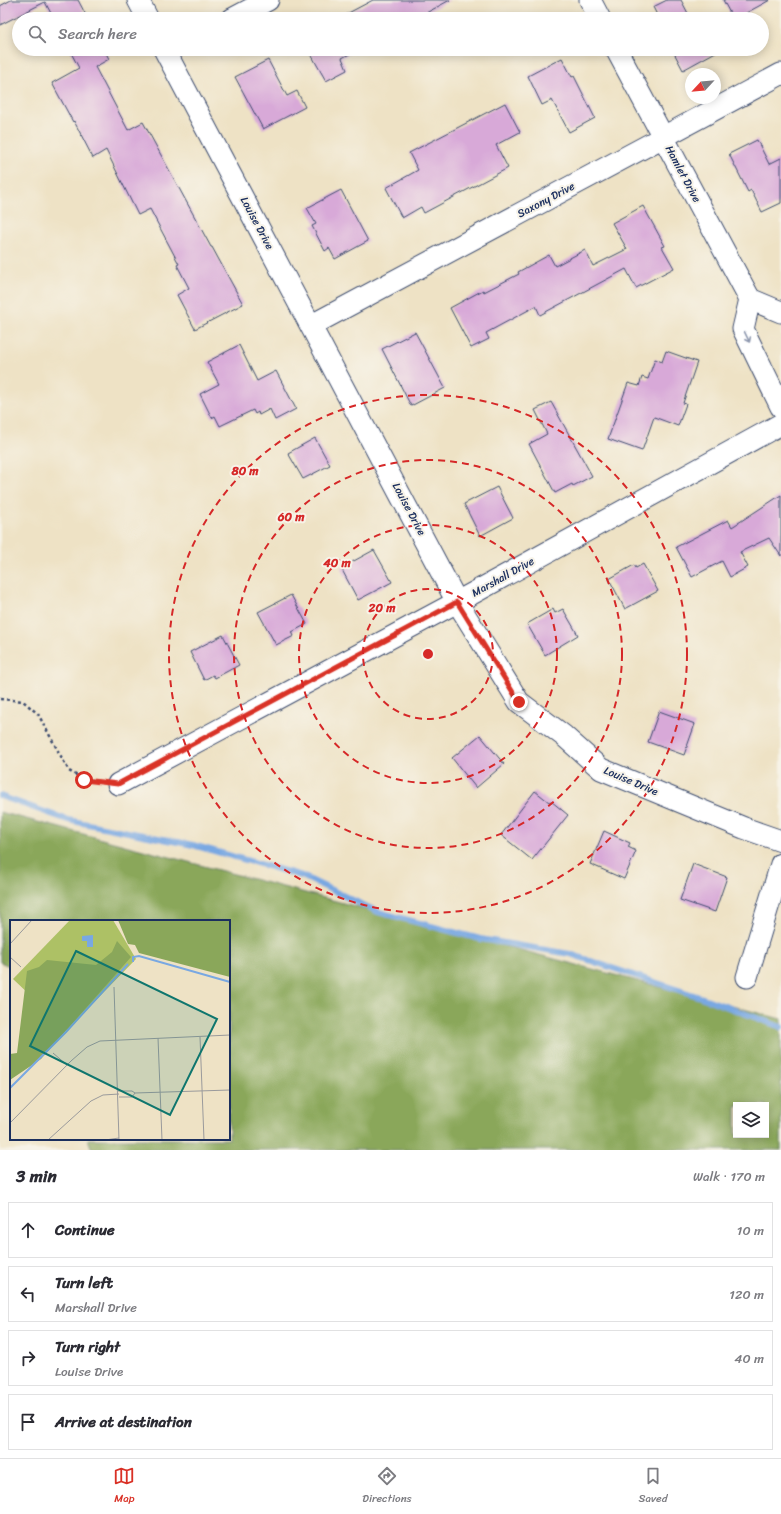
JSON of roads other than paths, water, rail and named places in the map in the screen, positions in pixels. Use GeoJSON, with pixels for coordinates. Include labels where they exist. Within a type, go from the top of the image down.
{"type":"FeatureCollection","features":[{"type":"Feature","properties":{"kind":"street"},"geometry":{"type":"LineString","coordinates":[[138,0],[144,12]]}},
{"type":"Feature","properties":{"kind":"street"},"geometry":{"type":"LineString","coordinates":[[245,12],[268,0]]}},
{"type":"Feature","properties":{"kind":"street"},"geometry":{"type":"LineString","coordinates":[[590,0],[596,12]]}},
{"type":"Feature","properties":{"kind":"street","name":"Louise Drive"},"geometry":{"type":"LineString","coordinates":[[172,56],[457,602],[519,702],[564,736],[601,769],[744,828],[781,841]]}},
{"type":"Feature","properties":{"kind":"street","name":"Hamlet Drive"},"geometry":{"type":"LineString","coordinates":[[620,56],[750,300]]}},
{"type":"Feature","properties":{"kind":"street","name":"Saxony Drive"},"geometry":{"type":"LineString","coordinates":[[312,325],[781,74]]}},
{"type":"Feature","properties":{"kind":"street"},"geometry":{"type":"LineString","coordinates":[[781,312],[750,300],[743,329],[781,407]]}},
{"type":"Feature","properties":{"kind":"street","name":"Marshall Drive"},"geometry":{"type":"LineString","coordinates":[[118,784],[457,602],[781,424]]}},
{"type":"Feature","properties":{"kind":"street"},"geometry":{"type":"LineString","coordinates":[[747,977],[781,864]]}},
{"type":"Feature","properties":{"kind":"waterway"},"geometry":{"type":"LineString","coordinates":[[0,796],[68,820],[193,845],[302,876],[378,912],[480,939],[570,954],[706,999],[781,1027]]}}]}
